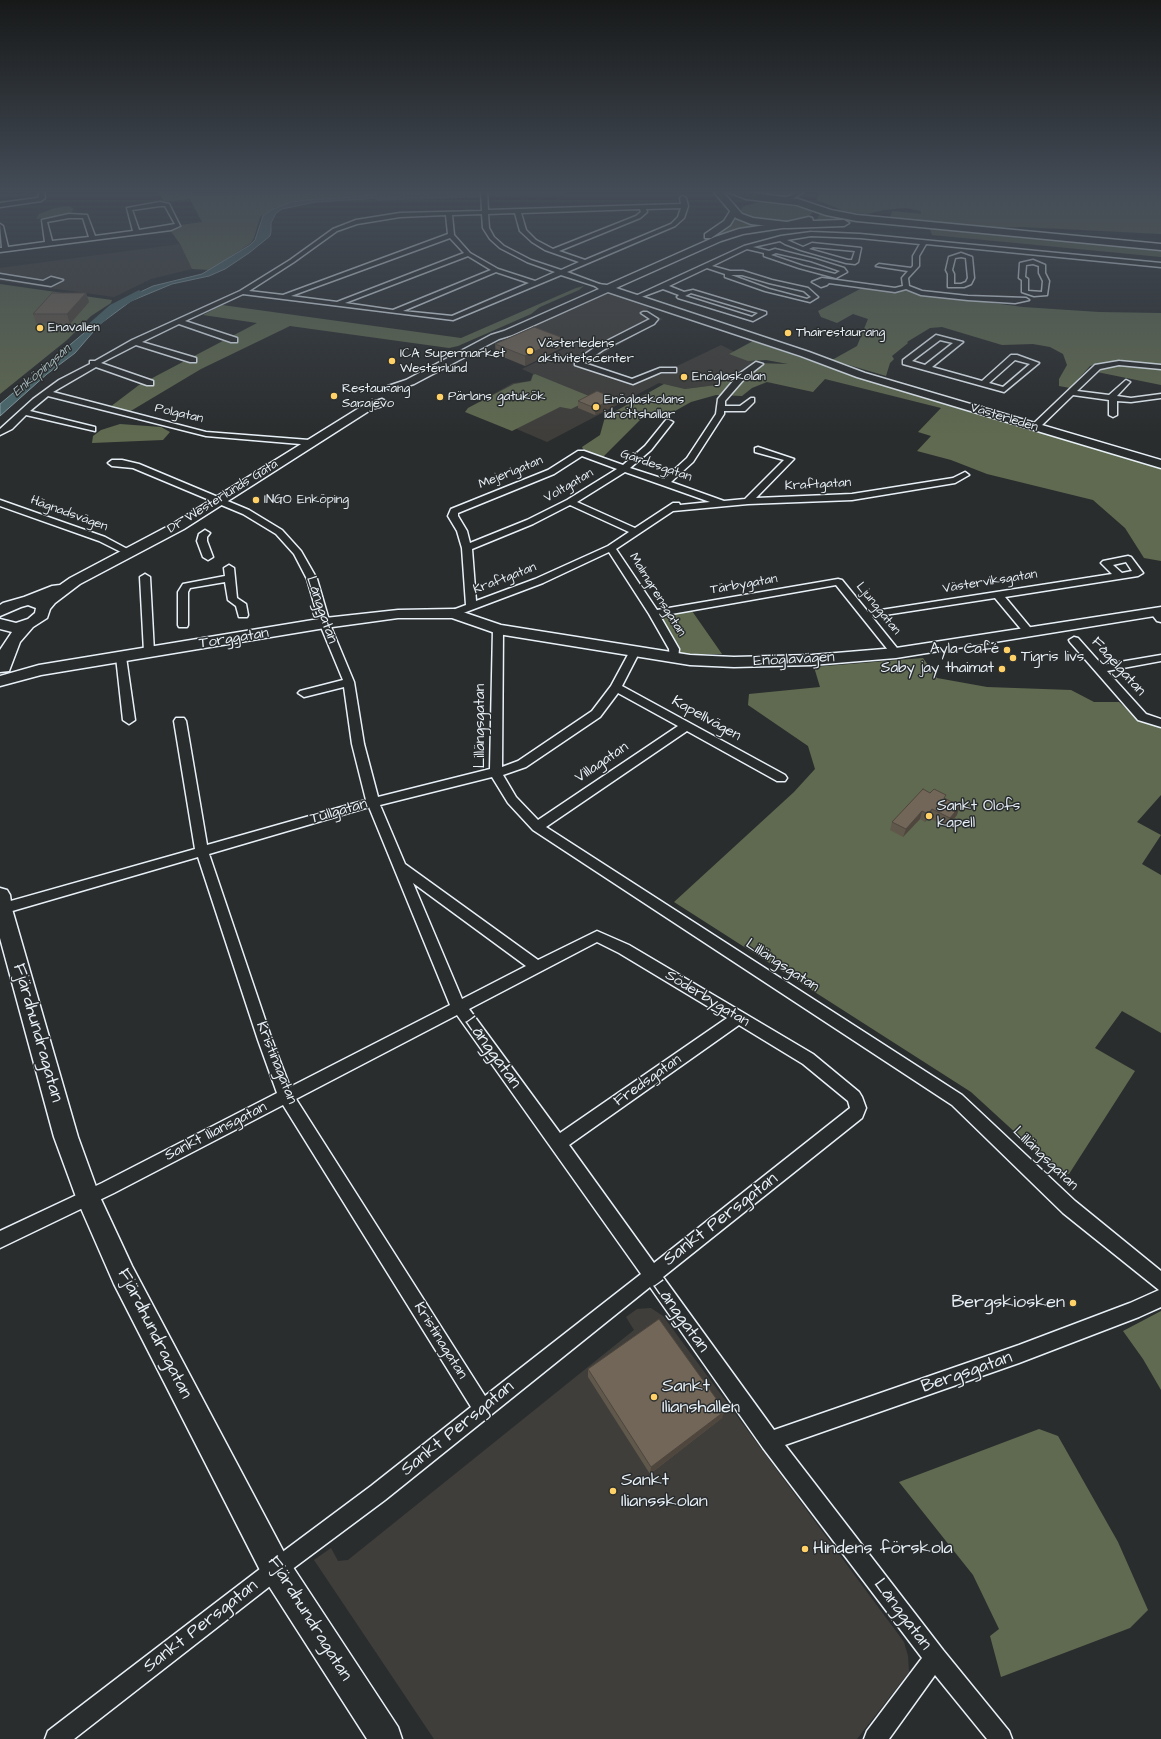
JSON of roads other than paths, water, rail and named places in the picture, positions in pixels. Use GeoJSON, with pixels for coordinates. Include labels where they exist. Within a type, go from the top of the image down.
{"type":"FeatureCollection","features":[{"type":"Feature","properties":{"kind":"main road"},"geometry":{"type":"LineString","coordinates":[[603,287],[634,272]]}},
{"type":"Feature","properties":{"kind":"main road"},"geometry":{"type":"LineString","coordinates":[[603,287],[639,272]]}},
{"type":"Feature","properties":{"kind":"main road","name":"Västerleden"},"geometry":{"type":"LineString","coordinates":[[603,287],[659,306],[682,317],[692,324],[704,324],[802,357],[819,360],[847,370],[865,373],[1161,464]]}},
{"type":"Feature","properties":{"kind":"main road","name":"Dr Westerlunds Gata"},"geometry":{"type":"LineString","coordinates":[[27,625],[38,619],[44,611],[43,608],[59,592],[75,581],[179,526],[375,399],[397,394],[410,382],[466,351],[495,337],[508,333],[603,287]]}},
{"type":"Feature","properties":{"kind":"main road","name":"Västerleden"},"geometry":{"type":"LineString","coordinates":[[1036,426],[1161,460]]}},
{"type":"Feature","properties":{"kind":"main road","name":"Dr Westerlunds Gata"},"geometry":{"type":"LineString","coordinates":[[1,611],[75,581]]}},
{"type":"Feature","properties":{"kind":"main road"},"geometry":{"type":"LineString","coordinates":[[23,602],[35,602],[43,608]]}},
{"type":"Feature","properties":{"kind":"main road"},"geometry":{"type":"LineString","coordinates":[[1,611],[14,627],[27,625]]}},
{"type":"Feature","properties":{"kind":"main road"},"geometry":{"type":"LineString","coordinates":[[0,643],[5,635],[1,611]]}},
{"type":"Feature","properties":{"kind":"main road","name":"Torggatan"},"geometry":{"type":"LineString","coordinates":[[2,674],[39,670],[309,627],[325,623],[398,614],[429,613]]}},
{"type":"Feature","properties":{"kind":"main road","name":"Enöglavägen"},"geometry":{"type":"LineString","coordinates":[[429,613],[454,613],[498,630],[707,662],[812,660],[896,653],[1029,632],[1159,614]]}},
{"type":"Feature","properties":{"kind":"main road"},"geometry":{"type":"LineString","coordinates":[[2,674],[8,650],[16,636],[27,625]]}},
{"type":"Feature","properties":{"kind":"main road","name":"Fjärdhundragatan"},"geometry":{"type":"LineString","coordinates":[[1,904],[66,1137],[88,1197],[123,1275],[276,1569],[386,1739]]}},
{"type":"Feature","properties":{"kind":"street"},"geometry":{"type":"LineString","coordinates":[[0,433],[9,427],[46,393],[93,363],[242,292],[274,272]]}},
{"type":"Feature","properties":{"kind":"street"},"geometry":{"type":"LineString","coordinates":[[284,297],[351,272]]}},
{"type":"Feature","properties":{"kind":"street"},"geometry":{"type":"LineString","coordinates":[[338,304],[421,272]]}},
{"type":"Feature","properties":{"kind":"street"},"geometry":{"type":"LineString","coordinates":[[395,311],[491,272]]}},
{"type":"Feature","properties":{"kind":"street"},"geometry":{"type":"LineString","coordinates":[[502,272],[535,283]]}},
{"type":"Feature","properties":{"kind":"street","name":"Västerleden"},"geometry":{"type":"LineString","coordinates":[[561,272],[603,287]]}},
{"type":"Feature","properties":{"kind":"street"},"geometry":{"type":"LineString","coordinates":[[242,292],[442,318],[453,318],[561,272]]}},
{"type":"Feature","properties":{"kind":"street"},"geometry":{"type":"LineString","coordinates":[[634,298],[692,272]]}},
{"type":"Feature","properties":{"kind":"street"},"geometry":{"type":"LineString","coordinates":[[727,272],[743,273],[771,282],[809,290],[815,297],[808,301],[767,290],[727,276],[730,273]]}},
{"type":"Feature","properties":{"kind":"street"},"geometry":{"type":"LineString","coordinates":[[821,272],[836,276],[844,272]]}},
{"type":"Feature","properties":{"kind":"street"},"geometry":{"type":"LineString","coordinates":[[906,288],[905,278],[911,272]]}},
{"type":"Feature","properties":{"kind":"street"},"geometry":{"type":"LineString","coordinates":[[950,272],[950,286],[962,286],[969,283],[972,278],[971,272]]}},
{"type":"Feature","properties":{"kind":"street"},"geometry":{"type":"LineString","coordinates":[[1022,272],[1022,278],[1025,279],[1025,292],[1045,294],[1046,281],[1042,272]]}},
{"type":"Feature","properties":{"kind":"street"},"geometry":{"type":"LineString","coordinates":[[0,276],[46,282]]}},
{"type":"Feature","properties":{"kind":"street"},"geometry":{"type":"LineString","coordinates":[[827,281],[895,290],[906,288],[921,293],[958,297],[1015,301],[1026,300]]}},
{"type":"Feature","properties":{"kind":"street"},"geometry":{"type":"LineString","coordinates":[[661,286],[684,294],[691,291],[764,313],[753,319],[680,297],[684,294]]}},
{"type":"Feature","properties":{"kind":"street"},"geometry":{"type":"LineString","coordinates":[[645,313],[654,319],[651,322],[600,348],[578,363],[633,382],[660,370],[673,370]]}},
{"type":"Feature","properties":{"kind":"street"},"geometry":{"type":"LineString","coordinates":[[179,322],[234,340]]}},
{"type":"Feature","properties":{"kind":"street"},"geometry":{"type":"LineString","coordinates":[[926,368],[959,342],[939,337],[906,362],[926,368],[1004,390],[1035,363],[1014,357],[984,384]]}},
{"type":"Feature","properties":{"kind":"street"},"geometry":{"type":"LineString","coordinates":[[135,342],[193,360]]}},
{"type":"Feature","properties":{"kind":"street"},"geometry":{"type":"LineString","coordinates":[[93,363],[150,383]]}},
{"type":"Feature","properties":{"kind":"street"},"geometry":{"type":"LineString","coordinates":[[1036,426],[1098,368],[1106,364],[1119,363],[1161,367]]}},
{"type":"Feature","properties":{"kind":"street"},"geometry":{"type":"LineString","coordinates":[[665,483],[690,460],[720,414],[721,405],[742,376],[759,364]]}},
{"type":"Feature","properties":{"kind":"street"},"geometry":{"type":"LineString","coordinates":[[1113,415],[1114,395],[1126,382]]}},
{"type":"Feature","properties":{"kind":"street","name":"Polgatan"},"geometry":{"type":"LineString","coordinates":[[46,393],[206,434],[309,443]]}},
{"type":"Feature","properties":{"kind":"street"},"geometry":{"type":"LineString","coordinates":[[1072,393],[1131,400],[1161,396]]}},
{"type":"Feature","properties":{"kind":"street"},"geometry":{"type":"LineString","coordinates":[[721,405],[742,409],[751,400]]}},
{"type":"Feature","properties":{"kind":"street"},"geometry":{"type":"LineString","coordinates":[[24,412],[92,429]]}},
{"type":"Feature","properties":{"kind":"street","name":"Voltgatan"},"geometry":{"type":"LineString","coordinates":[[467,548],[518,528],[570,502],[623,469],[648,448],[669,422]]}},
{"type":"Feature","properties":{"kind":"street"},"geometry":{"type":"LineString","coordinates":[[748,501],[790,459],[758,450]]}},
{"type":"Feature","properties":{"kind":"street","name":"Gärdesgatan"},"geometry":{"type":"LineString","coordinates":[[581,453],[724,504]]}},
{"type":"Feature","properties":{"kind":"street","name":"Mejerigatan"},"geometry":{"type":"LineString","coordinates":[[467,548],[462,531],[453,516],[456,509],[512,489],[551,472],[581,453]]}},
{"type":"Feature","properties":{"kind":"street","name":"Långgatan"},"geometry":{"type":"LineString","coordinates":[[112,463],[122,463],[136,466],[217,500],[264,522],[288,541],[306,566],[317,595],[325,623],[349,682],[354,708],[358,744],[373,802],[402,868],[458,1006],[558,1143],[770,1442],[935,1658],[1001,1739]]}},
{"type":"Feature","properties":{"kind":"street","name":"Kraftgatan"},"geometry":{"type":"LineString","coordinates":[[669,509],[748,501],[852,497],[955,480],[965,475]]}},
{"type":"Feature","properties":{"kind":"street","name":"Kraftgatan"},"geometry":{"type":"LineString","coordinates":[[454,613],[539,581],[611,548],[693,493]]}},
{"type":"Feature","properties":{"kind":"street"},"geometry":{"type":"LineString","coordinates":[[570,502],[636,532]]}},
{"type":"Feature","properties":{"kind":"street","name":"Hägnadsvägen"},"geometry":{"type":"LineString","coordinates":[[0,503],[102,539],[128,552]]}},
{"type":"Feature","properties":{"kind":"street"},"geometry":{"type":"LineString","coordinates":[[205,533],[202,536],[202,541],[208,557]]}},
{"type":"Feature","properties":{"kind":"street"},"geometry":{"type":"LineString","coordinates":[[467,548],[471,606]]}},
{"type":"Feature","properties":{"kind":"street","name":"Malmgrensgatan"},"geometry":{"type":"LineString","coordinates":[[611,548],[654,614],[674,649],[674,658]]}},
{"type":"Feature","properties":{"kind":"street"},"geometry":{"type":"LineString","coordinates":[[229,568],[229,578],[233,600],[241,604],[243,615]]}},
{"type":"Feature","properties":{"kind":"street","name":"Västerviksgatan"},"geometry":{"type":"LineString","coordinates":[[865,615],[1119,575]]}},
{"type":"Feature","properties":{"kind":"street"},"geometry":{"type":"LineString","coordinates":[[145,577],[149,652]]}},
{"type":"Feature","properties":{"kind":"street"},"geometry":{"type":"LineString","coordinates":[[183,625],[183,592],[187,586],[229,578]]}},
{"type":"Feature","properties":{"kind":"street","name":"Tärbygatan"},"geometry":{"type":"LineString","coordinates":[[654,614],[838,582]]}},
{"type":"Feature","properties":{"kind":"street","name":"Ljunggatan"},"geometry":{"type":"LineString","coordinates":[[838,582],[896,653]]}},
{"type":"Feature","properties":{"kind":"street"},"geometry":{"type":"LineString","coordinates":[[997,594],[1029,632]]}},
{"type":"Feature","properties":{"kind":"street","name":"Lillängsgatan"},"geometry":{"type":"LineString","coordinates":[[498,630],[496,773],[512,800],[537,827],[957,1100],[1069,1207],[1161,1282]]}},
{"type":"Feature","properties":{"kind":"street","name":"Fågelgatan"},"geometry":{"type":"LineString","coordinates":[[1074,640],[1142,717],[1161,723]]}},
{"type":"Feature","properties":{"kind":"street","name":"Tullgatan"},"geometry":{"type":"LineString","coordinates":[[1,904],[202,851],[373,802],[496,773],[522,764],[590,719],[607,702],[635,651]]}},
{"type":"Feature","properties":{"kind":"street"},"geometry":{"type":"LineString","coordinates":[[121,657],[129,720]]}},
{"type":"Feature","properties":{"kind":"street"},"geometry":{"type":"LineString","coordinates":[[1101,669],[1161,658]]}},
{"type":"Feature","properties":{"kind":"street"},"geometry":{"type":"LineString","coordinates":[[304,693],[349,682]]}},
{"type":"Feature","properties":{"kind":"street","name":"Kapellvägen"},"geometry":{"type":"LineString","coordinates":[[616,688],[781,778]]}},
{"type":"Feature","properties":{"kind":"street","name":"Kristinagatan"},"geometry":{"type":"LineString","coordinates":[[180,721],[202,851],[265,1040],[286,1096],[483,1409]]}},
{"type":"Feature","properties":{"kind":"street","name":"Villagatan"},"geometry":{"type":"LineString","coordinates":[[537,827],[686,726]]}},
{"type":"Feature","properties":{"kind":"street"},"geometry":{"type":"LineString","coordinates":[[402,868],[536,966]]}},
{"type":"Feature","properties":{"kind":"street","name":"Söderbygatan"},"geometry":{"type":"LineString","coordinates":[[536,966],[597,936],[624,949],[808,1060],[854,1097],[858,1108],[856,1113]]}},
{"type":"Feature","properties":{"kind":"street","name":"Sankt Iliansgatan"},"geometry":{"type":"LineString","coordinates":[[0,1240],[286,1096],[536,966]]}},
{"type":"Feature","properties":{"kind":"street","name":"Fredsgatan"},"geometry":{"type":"LineString","coordinates":[[558,1143],[738,1018]]}},
{"type":"Feature","properties":{"kind":"street","name":"Sankt Persgatan"},"geometry":{"type":"LineString","coordinates":[[56,1739],[276,1569],[378,1493],[856,1113]]}},
{"type":"Feature","properties":{"kind":"street","name":"Bergsgatan"},"geometry":{"type":"LineString","coordinates":[[770,1442],[1019,1354],[1161,1298]]}},
{"type":"Feature","properties":{"kind":"street"},"geometry":{"type":"LineString","coordinates":[[875,1739],[935,1658]]}},
{"type":"Feature","properties":{"kind":"water"},"geometry":{"type":"Polygon","coordinates":[[[205,272],[218,272],[209,276],[172,284],[131,301],[100,324],[75,353],[47,374],[0,416],[0,404],[123,300],[153,286],[205,272]]]}},
{"type":"Feature","properties":{"kind":"waterway","name":"Enköpingsån"},"geometry":{"type":"LineString","coordinates":[[89,329],[114,307],[139,293]]}},
{"type":"Feature","properties":{"kind":"place","name":"Enavallen"},"geometry":{"type":"Point","coordinates":[40,328]}},
{"type":"Feature","properties":{"kind":"place","name":"Thairestaurang"},"geometry":{"type":"Point","coordinates":[788,333]}},
{"type":"Feature","properties":{"kind":"place","name":"Västerledens aktivitetscenter"},"geometry":{"type":"Point","coordinates":[530,351]}},
{"type":"Feature","properties":{"kind":"place","name":"ICA Supermarket Westerlund"},"geometry":{"type":"Point","coordinates":[392,361]}},
{"type":"Feature","properties":{"kind":"place","name":"Enöglaskolan"},"geometry":{"type":"Point","coordinates":[684,377]}},
{"type":"Feature","properties":{"kind":"place","name":"Restaurang Sarajevo"},"geometry":{"type":"Point","coordinates":[334,396]}},
{"type":"Feature","properties":{"kind":"place","name":"Pärlans gatukök"},"geometry":{"type":"Point","coordinates":[440,397]}},
{"type":"Feature","properties":{"kind":"place","name":"Enöglaskolans idrottshallar"},"geometry":{"type":"Point","coordinates":[596,407]}},
{"type":"Feature","properties":{"kind":"place","name":"INGO Enköping"},"geometry":{"type":"Point","coordinates":[256,500]}},
{"type":"Feature","properties":{"kind":"place","name":"Ayla Café"},"geometry":{"type":"Point","coordinates":[1007,650]}},
{"type":"Feature","properties":{"kind":"place","name":"Tigris livs"},"geometry":{"type":"Point","coordinates":[1013,658]}},
{"type":"Feature","properties":{"kind":"place","name":"Saby jay thaimat"},"geometry":{"type":"Point","coordinates":[1002,669]}},
{"type":"Feature","properties":{"kind":"place","name":"Sankt Olofs kapell"},"geometry":{"type":"Point","coordinates":[929,816]}},
{"type":"Feature","properties":{"kind":"place","name":"Bergskiosken"},"geometry":{"type":"Point","coordinates":[1073,1303]}},
{"type":"Feature","properties":{"kind":"place","name":"Sankt Ilianshallen"},"geometry":{"type":"Point","coordinates":[654,1397]}},
{"type":"Feature","properties":{"kind":"place","name":"Sankt Iliansskolan"},"geometry":{"type":"Point","coordinates":[613,1491]}},
{"type":"Feature","properties":{"kind":"place","name":"Hindens förskola"},"geometry":{"type":"Point","coordinates":[805,1549]}}]}
